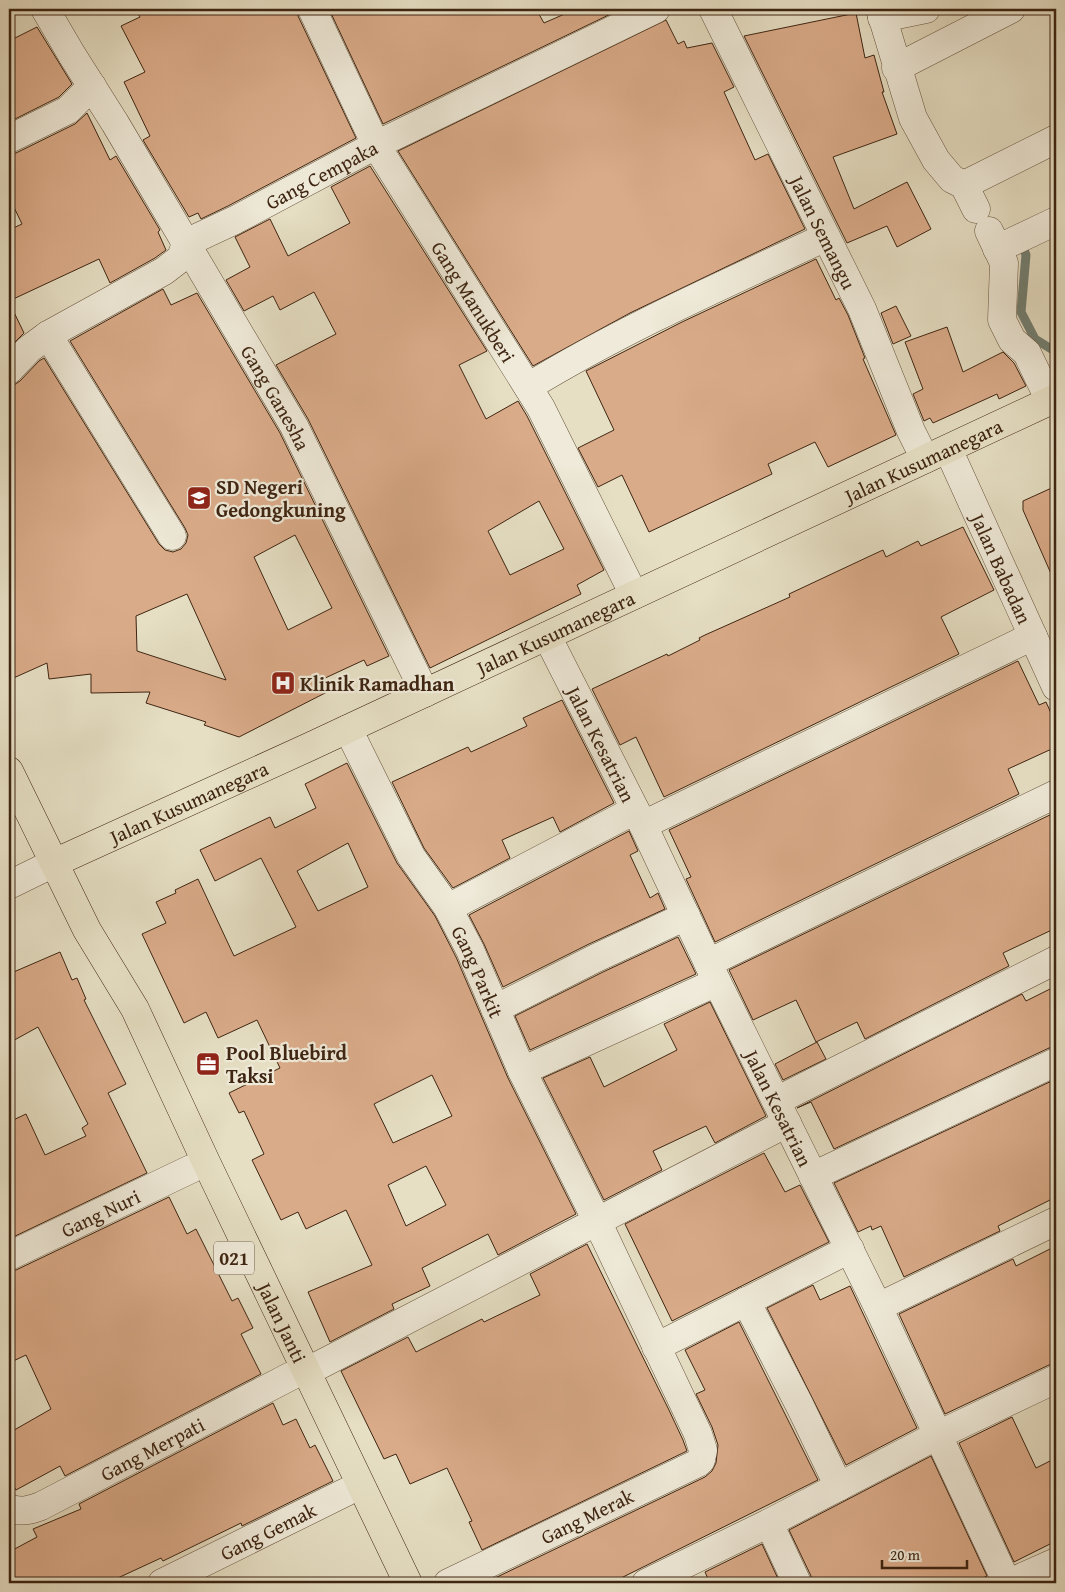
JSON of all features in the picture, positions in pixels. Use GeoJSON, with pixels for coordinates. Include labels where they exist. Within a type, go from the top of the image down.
{"type":"FeatureCollection","features":[{"type":"Feature","properties":{"kind":"main road","name":"Jalan Kusumanegara"},"geometry":{"type":"LineString","coordinates":[[54,863],[348,729],[1053,399]]}},
{"type":"Feature","properties":{"kind":"main road","name":"Jalan Janti"},"geometry":{"type":"LineString","coordinates":[[9,771],[87,930],[135,1009],[298,1374],[346,1492],[390,1583]]}},
{"type":"Feature","properties":{"kind":"main road","name":"Jalan Janti"},"geometry":{"type":"LineString","coordinates":[[87,930],[113,1001],[191,1168],[408,1583]]}},
{"type":"Feature","properties":{"kind":"street","name":"Gang Ganesha"},"geometry":{"type":"LineString","coordinates":[[46,9],[294,426],[425,693]]}},
{"type":"Feature","properties":{"kind":"street","name":"Gang Manukberi"},"geometry":{"type":"LineString","coordinates":[[312,9],[376,145],[541,408],[634,595]]}},
{"type":"Feature","properties":{"kind":"street","name":"Gang Cempaka"},"geometry":{"type":"LineString","coordinates":[[186,243],[235,220],[376,145],[656,9]]}},
{"type":"Feature","properties":{"kind":"street","name":"Jalan Semangu"},"geometry":{"type":"LineString","coordinates":[[713,9],[862,309],[911,431],[937,454]]}},
{"type":"Feature","properties":{"kind":"street"},"geometry":{"type":"LineString","coordinates":[[926,9],[881,13],[912,118],[936,160],[952,180],[964,185],[988,230],[1004,264],[1002,320],[1012,340],[1027,353],[1053,399]]}},
{"type":"Feature","properties":{"kind":"street"},"geometry":{"type":"LineString","coordinates":[[896,68],[1010,11],[1010,9]]}},
{"type":"Feature","properties":{"kind":"street"},"geometry":{"type":"LineString","coordinates":[[9,139],[68,110],[92,86]]}},
{"type":"Feature","properties":{"kind":"street"},"geometry":{"type":"LineString","coordinates":[[964,185],[1056,139]]}},
{"type":"Feature","properties":{"kind":"street"},"geometry":{"type":"LineString","coordinates":[[988,230],[1056,221]]}},
{"type":"Feature","properties":{"kind":"street"},"geometry":{"type":"LineString","coordinates":[[528,386],[617,336],[826,237]]}},
{"type":"Feature","properties":{"kind":"street"},"geometry":{"type":"LineString","coordinates":[[9,370],[29,349],[48,335],[164,271],[181,258],[186,243]]}},
{"type":"Feature","properties":{"kind":"street"},"geometry":{"type":"LineString","coordinates":[[48,335],[172,536]]}},
{"type":"Feature","properties":{"kind":"street","name":"Jalan Babadan"},"geometry":{"type":"LineString","coordinates":[[937,454],[1053,672]]}},
{"type":"Feature","properties":{"kind":"street","name":"Jalan Kesatrian"},"geometry":{"type":"LineString","coordinates":[[547,636],[639,817],[712,972],[850,1249],[1008,1583]]}},
{"type":"Feature","properties":{"kind":"street"},"geometry":{"type":"LineString","coordinates":[[448,908],[639,817],[1033,636]]}},
{"type":"Feature","properties":{"kind":"street","name":"Gang Parkit"},"geometry":{"type":"LineString","coordinates":[[348,729],[411,856],[448,908],[470,950],[522,1071],[597,1221],[656,1347]]}},
{"type":"Feature","properties":{"kind":"street"},"geometry":{"type":"LineString","coordinates":[[522,1071],[1056,794]]}},
{"type":"Feature","properties":{"kind":"street"},"geometry":{"type":"LineString","coordinates":[[9,885],[54,863]]}},
{"type":"Feature","properties":{"kind":"street"},"geometry":{"type":"LineString","coordinates":[[496,1009],[596,958],[686,916]]}},
{"type":"Feature","properties":{"kind":"street","name":"Gang Merpati"},"geometry":{"type":"LineString","coordinates":[[9,1508],[15,1511],[41,1506],[597,1221],[782,1112],[1056,960]]}},
{"type":"Feature","properties":{"kind":"street"},"geometry":{"type":"LineString","coordinates":[[814,1176],[1056,1062]]}},
{"type":"Feature","properties":{"kind":"street","name":"Gang Nuri"},"geometry":{"type":"LineString","coordinates":[[9,1256],[191,1168]]}},
{"type":"Feature","properties":{"kind":"street"},"geometry":{"type":"LineString","coordinates":[[878,1307],[1056,1221]]}},
{"type":"Feature","properties":{"kind":"street"},"geometry":{"type":"LineString","coordinates":[[656,1347],[850,1249]]}},
{"type":"Feature","properties":{"kind":"street"},"geometry":{"type":"LineString","coordinates":[[746,1301],[800,1406],[838,1487]]}},
{"type":"Feature","properties":{"kind":"street","name":"Gang Merak"},"geometry":{"type":"LineString","coordinates":[[448,1583],[698,1463],[703,1455],[698,1434],[656,1347]]}},
{"type":"Feature","properties":{"kind":"street"},"geometry":{"type":"LineString","coordinates":[[646,1583],[770,1524],[938,1435],[1056,1380]]}},
{"type":"Feature","properties":{"kind":"street","name":"Gang Gemak"},"geometry":{"type":"LineString","coordinates":[[162,1583],[346,1492]]}},
{"type":"Feature","properties":{"kind":"street"},"geometry":{"type":"LineString","coordinates":[[770,1524],[797,1583]]}},
{"type":"Feature","properties":{"kind":"street"},"geometry":{"type":"LineString","coordinates":[[1008,1583],[1056,1562]]}},
{"type":"Feature","properties":{"kind":"building"},"geometry":{"type":"Polygon","coordinates":[[[135,9],[297,9],[298,16],[356,138],[201,219],[198,213],[189,217],[143,140],[150,136],[124,82],[145,72],[121,26],[140,17],[135,9]]]}},
{"type":"Feature","properties":{"kind":"building"},"geometry":{"type":"Polygon","coordinates":[[[329,9],[536,9],[544,23],[576,9],[621,9],[383,124],[329,9]]]}},
{"type":"Feature","properties":{"kind":"building"},"geometry":{"type":"Polygon","coordinates":[[[856,13],[865,58],[874,55],[884,92],[882,92],[897,134],[833,157],[854,209],[907,182],[931,229],[897,247],[887,226],[847,243],[744,36],[856,13]]]}},
{"type":"Feature","properties":{"kind":"building"},"geometry":{"type":"Polygon","coordinates":[[[666,20],[678,44],[684,41],[687,48],[712,43],[734,87],[724,92],[755,160],[768,154],[805,229],[630,313],[533,366],[398,151],[666,20]]]}},
{"type":"Feature","properties":{"kind":"building"},"geometry":{"type":"Polygon","coordinates":[[[37,27],[72,84],[59,97],[9,122],[9,41],[37,27]]]}},
{"type":"Feature","properties":{"kind":"building"},"geometry":{"type":"Polygon","coordinates":[[[87,113],[110,160],[116,156],[160,230],[158,232],[166,250],[110,283],[99,259],[9,301],[9,230],[22,224],[9,197],[9,154],[16,153],[75,124],[87,113]]]}},
{"type":"Feature","properties":{"kind":"building"},"geometry":{"type":"Polygon","coordinates":[[[370,166],[487,351],[459,365],[486,419],[518,401],[604,570],[577,585],[581,594],[430,668],[308,419],[276,365],[336,334],[314,292],[280,310],[273,296],[244,311],[226,280],[250,267],[235,237],[270,219],[288,256],[350,223],[331,187],[370,166]],[[539,501],[488,531],[510,575],[564,549],[539,501]]]}},
{"type":"Feature","properties":{"kind":"building"},"geometry":{"type":"Polygon","coordinates":[[[816,259],[836,300],[839,298],[848,315],[865,358],[863,359],[896,435],[828,467],[815,442],[768,464],[772,474],[649,532],[622,475],[598,487],[578,448],[614,430],[586,371],[682,322],[816,259]]]}},
{"type":"Feature","properties":{"kind":"building"},"geometry":{"type":"Polygon","coordinates":[[[163,289],[171,305],[197,293],[280,433],[389,656],[367,666],[364,660],[323,679],[329,691],[239,737],[204,725],[206,722],[146,703],[150,692],[91,693],[91,674],[49,679],[47,663],[9,680],[9,385],[14,385],[20,381],[44,358],[159,544],[165,550],[173,552],[181,549],[186,543],[188,535],[70,341],[163,289]],[[295,535],[254,557],[288,630],[332,608],[295,535]],[[187,594],[136,616],[137,651],[226,680],[187,594]]]}},
{"type":"Feature","properties":{"kind":"building"},"geometry":{"type":"Polygon","coordinates":[[[9,302],[24,333],[9,348],[9,302]]]}},
{"type":"Feature","properties":{"kind":"building"},"geometry":{"type":"Polygon","coordinates":[[[896,306],[911,336],[893,344],[881,313],[896,306]]]}},
{"type":"Feature","properties":{"kind":"building"},"geometry":{"type":"Polygon","coordinates":[[[947,327],[963,372],[1003,352],[1014,363],[1026,386],[999,399],[997,394],[933,423],[930,418],[924,421],[913,394],[923,389],[905,342],[947,327]]]}},
{"type":"Feature","properties":{"kind":"building"},"geometry":{"type":"Polygon","coordinates":[[[1056,486],[1056,585],[1023,510],[1023,501],[1056,486]]]}},
{"type":"Feature","properties":{"kind":"building"},"geometry":{"type":"Polygon","coordinates":[[[963,527],[994,590],[941,617],[959,654],[664,797],[636,737],[620,745],[592,689],[667,654],[668,656],[700,640],[699,638],[705,635],[790,597],[789,594],[883,550],[886,557],[918,541],[921,546],[963,527]]]}},
{"type":"Feature","properties":{"kind":"building"},"geometry":{"type":"Polygon","coordinates":[[[1018,661],[1039,705],[1046,702],[1056,724],[1056,747],[1008,769],[1019,794],[715,942],[686,879],[691,877],[669,830],[1018,661]]]}},
{"type":"Feature","properties":{"kind":"building"},"geometry":{"type":"Polygon","coordinates":[[[562,700],[614,803],[560,832],[553,817],[502,840],[510,858],[453,888],[424,848],[392,782],[468,747],[471,752],[527,726],[523,718],[562,700]]]}},
{"type":"Feature","properties":{"kind":"building"},"geometry":{"type":"Polygon","coordinates":[[[347,763],[397,863],[435,916],[456,957],[508,1078],[576,1214],[498,1255],[488,1234],[422,1268],[430,1286],[392,1304],[394,1309],[330,1342],[308,1292],[372,1265],[346,1210],[306,1229],[298,1212],[281,1220],[252,1160],[264,1154],[244,1111],[239,1113],[229,1093],[280,1068],[257,1020],[218,1038],[206,1012],[184,1023],[142,934],[166,923],[156,902],[176,893],[175,890],[198,879],[234,956],[296,927],[261,858],[215,881],[200,850],[270,817],[275,828],[316,808],[305,784],[347,763]],[[348,843],[297,871],[318,911],[368,887],[348,843]],[[432,1075],[374,1104],[393,1143],[452,1116],[432,1075]],[[426,1166],[388,1185],[406,1226],[446,1205],[426,1166]]]}},
{"type":"Feature","properties":{"kind":"building"},"geometry":{"type":"Polygon","coordinates":[[[1056,812],[1056,928],[1003,953],[1009,966],[865,1039],[857,1022],[816,1042],[796,1000],[753,1020],[729,970],[1056,812]]]}},
{"type":"Feature","properties":{"kind":"building"},"geometry":{"type":"Polygon","coordinates":[[[629,831],[638,851],[630,855],[650,898],[658,893],[665,909],[503,987],[469,915],[629,831]]]}},
{"type":"Feature","properties":{"kind":"building"},"geometry":{"type":"Polygon","coordinates":[[[678,937],[696,974],[530,1050],[515,1016],[678,937]]]}},
{"type":"Feature","properties":{"kind":"building"},"geometry":{"type":"Polygon","coordinates":[[[60,952],[72,980],[77,978],[86,999],[84,1000],[126,1084],[108,1093],[147,1173],[9,1239],[9,1122],[26,1114],[45,1155],[86,1136],[82,1128],[88,1124],[38,1027],[9,1043],[9,974],[60,952]]]}},
{"type":"Feature","properties":{"kind":"building"},"geometry":{"type":"Polygon","coordinates":[[[1056,986],[1056,1047],[1049,1048],[834,1149],[811,1102],[797,1108],[1022,994],[1026,1001],[1056,986]]]}},
{"type":"Feature","properties":{"kind":"building"},"geometry":{"type":"Polygon","coordinates":[[[710,1002],[766,1116],[715,1143],[706,1126],[653,1151],[662,1170],[604,1200],[543,1078],[590,1057],[604,1087],[677,1050],[664,1024],[710,1002]]]}},
{"type":"Feature","properties":{"kind":"building"},"geometry":{"type":"Polygon","coordinates":[[[817,1042],[826,1059],[783,1080],[775,1064],[817,1042]]]}},
{"type":"Feature","properties":{"kind":"building"},"geometry":{"type":"Polygon","coordinates":[[[1056,1079],[1056,1197],[998,1226],[1000,1231],[904,1277],[881,1226],[872,1230],[871,1226],[858,1232],[834,1183],[1056,1079]]]}},
{"type":"Feature","properties":{"kind":"building"},"geometry":{"type":"Polygon","coordinates":[[[764,1153],[785,1192],[800,1185],[829,1242],[672,1321],[625,1224],[764,1153]]]}},
{"type":"Feature","properties":{"kind":"building"},"geometry":{"type":"Polygon","coordinates":[[[169,1197],[187,1234],[196,1229],[232,1301],[238,1298],[253,1328],[241,1334],[261,1374],[65,1476],[60,1466],[16,1490],[9,1478],[9,1433],[51,1409],[26,1355],[9,1363],[9,1271],[16,1270],[169,1197]]]}},
{"type":"Feature","properties":{"kind":"building"},"geometry":{"type":"Polygon","coordinates":[[[587,1244],[668,1408],[687,1451],[482,1550],[469,1522],[472,1521],[447,1468],[410,1484],[396,1454],[384,1459],[341,1371],[408,1337],[416,1352],[482,1319],[484,1322],[540,1295],[530,1274],[587,1244]]]}},
{"type":"Feature","properties":{"kind":"building"},"geometry":{"type":"Polygon","coordinates":[[[1056,1246],[1056,1364],[1049,1365],[945,1414],[899,1314],[1013,1259],[1016,1266],[1056,1246]]]}},
{"type":"Feature","properties":{"kind":"building"},"geometry":{"type":"Polygon","coordinates":[[[813,1285],[820,1300],[850,1286],[917,1428],[846,1465],[767,1308],[813,1285]]]}},
{"type":"Feature","properties":{"kind":"building"},"geometry":{"type":"Polygon","coordinates":[[[739,1322],[818,1480],[611,1583],[497,1583],[495,1578],[705,1477],[712,1471],[716,1463],[718,1445],[712,1427],[696,1394],[705,1390],[685,1350],[739,1322]]]}},
{"type":"Feature","properties":{"kind":"building"},"geometry":{"type":"Polygon","coordinates":[[[273,1403],[283,1425],[296,1419],[310,1448],[315,1445],[333,1481],[242,1526],[241,1523],[163,1561],[161,1558],[107,1583],[9,1583],[9,1552],[37,1537],[33,1529],[81,1509],[79,1504],[273,1403]]]}},
{"type":"Feature","properties":{"kind":"building"},"geometry":{"type":"Polygon","coordinates":[[[1012,1417],[1036,1468],[1056,1458],[1056,1541],[1014,1562],[959,1443],[1012,1417]]]}},
{"type":"Feature","properties":{"kind":"building"},"geometry":{"type":"Polygon","coordinates":[[[931,1456],[987,1576],[973,1583],[812,1583],[811,1576],[789,1530],[931,1456]]]}},
{"type":"Feature","properties":{"kind":"building"},"geometry":{"type":"Polygon","coordinates":[[[762,1544],[780,1583],[710,1583],[705,1572],[762,1544]]]}},
{"type":"Feature","properties":{"kind":"waterway"},"geometry":{"type":"LineString","coordinates":[[1027,242],[1022,245],[1026,255],[1021,312],[1035,339],[1053,350]]}},
{"type":"Feature","properties":{"kind":"place","name":"SD Negeri Gedongkuning"},"geometry":{"type":"Point","coordinates":[199,498]}},
{"type":"Feature","properties":{"kind":"place","name":"Klinik Ramadhan"},"geometry":{"type":"Point","coordinates":[283,683]}},
{"type":"Feature","properties":{"kind":"place","name":"Pool Bluebird Taksi"},"geometry":{"type":"Point","coordinates":[208,1064]}}]}
